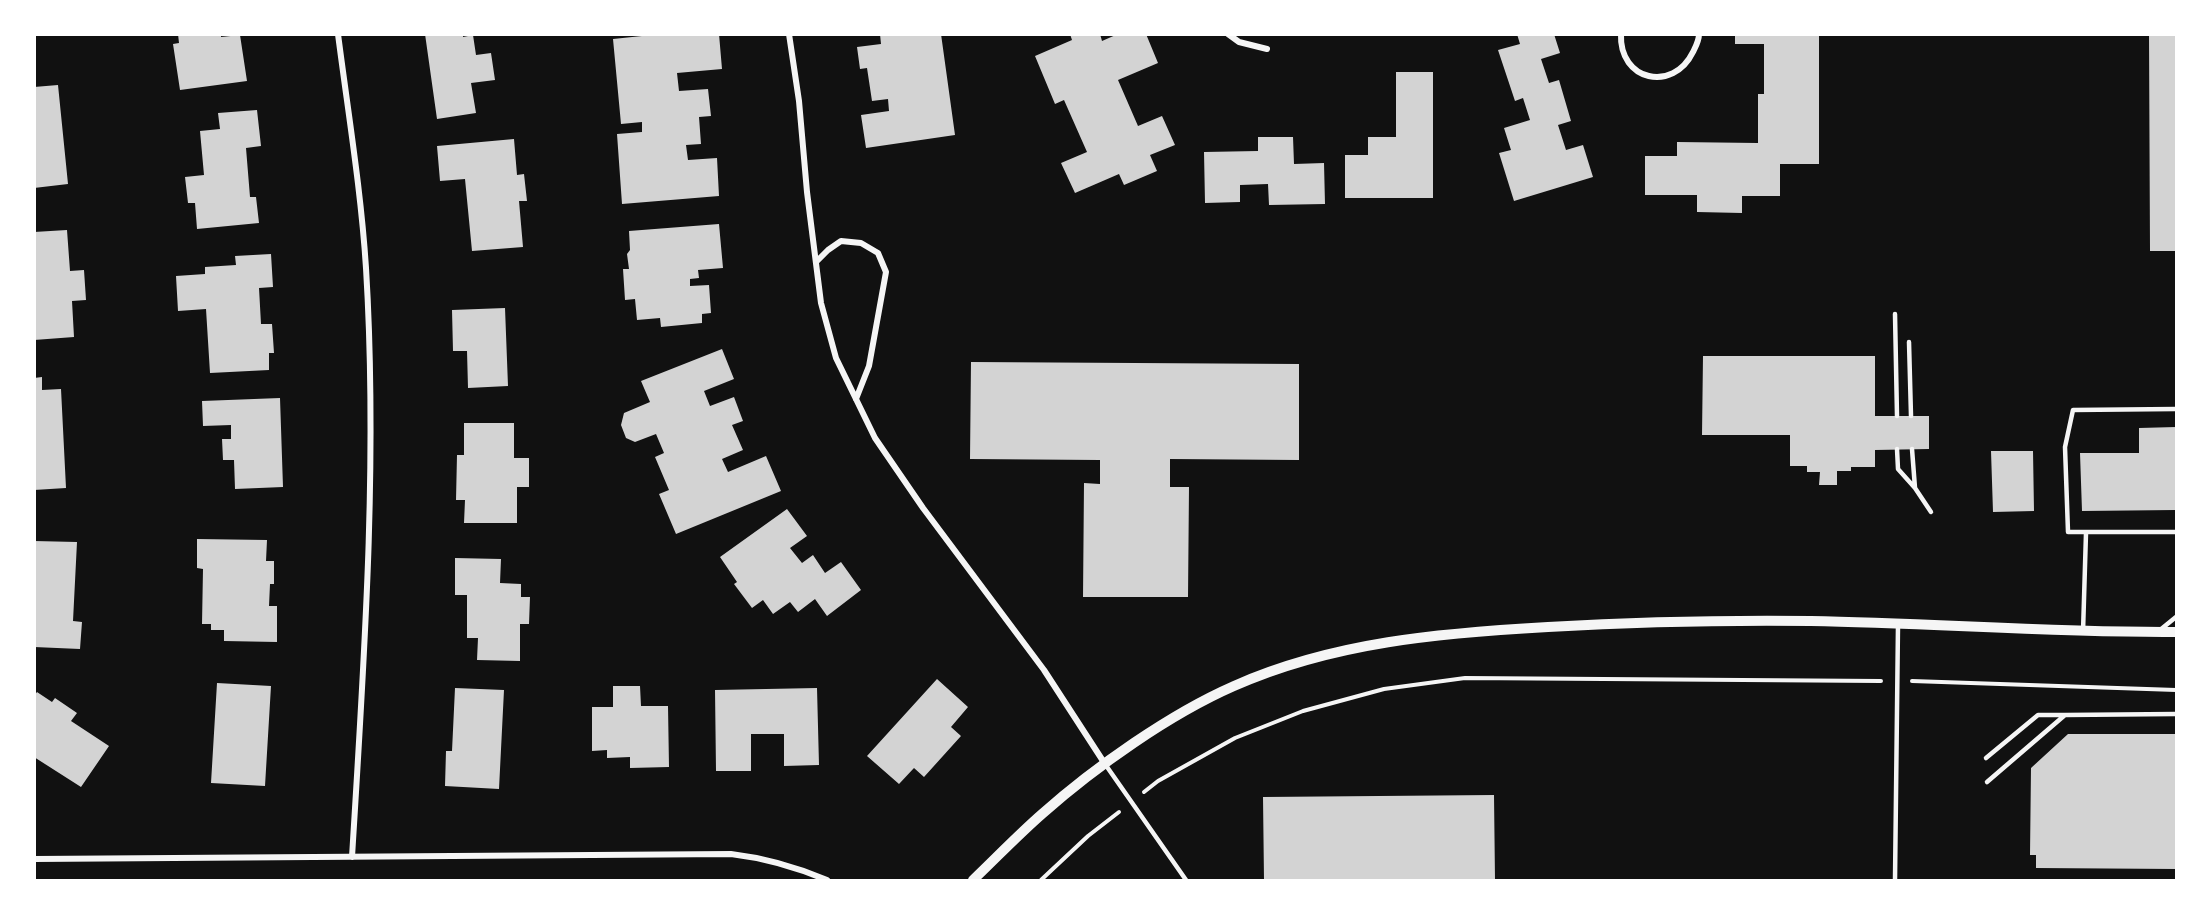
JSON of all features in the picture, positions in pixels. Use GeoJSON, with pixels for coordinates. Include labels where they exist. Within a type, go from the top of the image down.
{"type":"FeatureCollection","features":[{"type":"Feature","properties":{"kind":"street"},"geometry":{"type":"LineString","coordinates":[[338,34],[366,267],[370,411],[365,649],[352,857]]}},
{"type":"Feature","properties":{"kind":"street"},"geometry":{"type":"LineString","coordinates":[[789,34],[799,101],[807,192],[821,303],[836,358],[875,438],[911,491],[1044,670],[1105,764]]}},
{"type":"Feature","properties":{"kind":"street"},"geometry":{"type":"LineString","coordinates":[[1228,34],[1239,42],[1267,49]]}},
{"type":"Feature","properties":{"kind":"street"},"geometry":{"type":"LineString","coordinates":[[1622,34],[1621,42],[1628,61],[1637,73],[1654,78],[1674,73],[1688,63],[1699,40],[1699,34]]}},
{"type":"Feature","properties":{"kind":"street"},"geometry":{"type":"LineString","coordinates":[[816,262],[841,241],[861,243],[878,252],[886,272],[869,366],[856,399]]}},
{"type":"Feature","properties":{"kind":"street"},"geometry":{"type":"LineString","coordinates":[[973,880],[1042,814],[1105,764],[1180,714],[1235,686],[1302,661],[1363,645],[1458,632],[1644,621],[1811,621],[2083,632],[2176,632]]}},
{"type":"Feature","properties":{"kind":"street"},"geometry":{"type":"LineString","coordinates":[[34,859],[731,854],[783,863],[827,880]]}},
{"type":"Feature","properties":{"kind":"lane"},"geometry":{"type":"LineString","coordinates":[[1895,314],[1897,416]]}},
{"type":"Feature","properties":{"kind":"lane"},"geometry":{"type":"LineString","coordinates":[[1909,342],[1911,416]]}},
{"type":"Feature","properties":{"kind":"lane"},"geometry":{"type":"LineString","coordinates":[[2176,409],[2073,410],[2065,447],[2068,532],[2176,532]]}},
{"type":"Feature","properties":{"kind":"lane"},"geometry":{"type":"LineString","coordinates":[[1897,449],[1898,469],[1915,488],[1931,512]]}},
{"type":"Feature","properties":{"kind":"lane"},"geometry":{"type":"LineString","coordinates":[[1912,449],[1915,488]]}},
{"type":"Feature","properties":{"kind":"lane"},"geometry":{"type":"LineString","coordinates":[[2083,632],[2086,533]]}},
{"type":"Feature","properties":{"kind":"lane"},"geometry":{"type":"LineString","coordinates":[[2158,632],[2176,617]]}},
{"type":"Feature","properties":{"kind":"lane"},"geometry":{"type":"LineString","coordinates":[[1895,880],[1898,625]]}},
{"type":"Feature","properties":{"kind":"lane"},"geometry":{"type":"LineString","coordinates":[[1986,758],[2038,715],[2176,714]]}},
{"type":"Feature","properties":{"kind":"lane"},"geometry":{"type":"LineString","coordinates":[[1987,782],[2065,715]]}},
{"type":"Feature","properties":{"kind":"lane"},"geometry":{"type":"LineString","coordinates":[[1105,764],[1186,880]]}},
{"type":"Feature","properties":{"kind":"path"},"geometry":{"type":"LineString","coordinates":[[1041,880],[1088,836],[1158,781],[1235,738],[1303,711],[1384,689],[1465,678],[1898,681],[2176,690]]}},
{"type":"Feature","properties":{"kind":"building"},"geometry":{"type":"Polygon","coordinates":[[[178,34],[221,34],[221,37],[240,35],[247,81],[180,90],[173,44],[179,43],[178,34]]]}},
{"type":"Feature","properties":{"kind":"building"},"geometry":{"type":"Polygon","coordinates":[[[425,34],[463,34],[463,37],[473,35],[476,55],[491,53],[495,80],[471,83],[476,113],[437,119],[425,34]]]}},
{"type":"Feature","properties":{"kind":"building"},"geometry":{"type":"Polygon","coordinates":[[[661,34],[719,34],[722,69],[677,73],[679,91],[708,89],[711,116],[699,117],[701,144],[686,145],[688,160],[717,158],[719,196],[622,204],[617,134],[642,132],[642,122],[621,124],[613,39],[661,34]]]}},
{"type":"Feature","properties":{"kind":"building"},"geometry":{"type":"Polygon","coordinates":[[[880,34],[941,34],[955,135],[866,148],[861,115],[889,111],[888,99],[872,101],[867,68],[860,69],[857,47],[881,44],[880,34]]]}},
{"type":"Feature","properties":{"kind":"building"},"geometry":{"type":"Polygon","coordinates":[[[1070,34],[1100,34],[1102,41],[1118,34],[1146,34],[1158,63],[1118,80],[1138,126],[1162,116],[1175,145],[1150,155],[1157,171],[1124,185],[1119,174],[1075,193],[1061,163],[1087,152],[1064,100],[1055,104],[1035,56],[1072,40],[1070,34]]]}},
{"type":"Feature","properties":{"kind":"building"},"geometry":{"type":"Polygon","coordinates":[[[1517,34],[1554,34],[1560,53],[1541,59],[1549,83],[1559,80],[1571,121],[1558,125],[1566,150],[1583,145],[1593,177],[1514,201],[1499,153],[1511,150],[1504,128],[1530,120],[1523,98],[1515,101],[1498,50],[1520,44],[1517,34]]]}},
{"type":"Feature","properties":{"kind":"building"},"geometry":{"type":"Polygon","coordinates":[[[1735,34],[1819,34],[1819,164],[1780,164],[1780,196],[1742,196],[1742,213],[1697,212],[1697,195],[1645,195],[1645,156],[1677,156],[1677,142],[1758,143],[1758,94],[1764,94],[1764,44],[1735,44],[1735,34]]]}},
{"type":"Feature","properties":{"kind":"building"},"geometry":{"type":"Polygon","coordinates":[[[2149,34],[2176,34],[2176,251],[2150,251],[2149,34]]]}},
{"type":"Feature","properties":{"kind":"building"},"geometry":{"type":"Polygon","coordinates":[[[1396,72],[1433,72],[1433,198],[1345,198],[1345,155],[1368,155],[1368,137],[1396,137],[1396,72]]]}},
{"type":"Feature","properties":{"kind":"building"},"geometry":{"type":"Polygon","coordinates":[[[58,85],[68,184],[34,188],[34,87],[58,85]]]}},
{"type":"Feature","properties":{"kind":"building"},"geometry":{"type":"Polygon","coordinates":[[[257,110],[261,146],[246,148],[250,197],[256,197],[259,223],[197,229],[195,203],[188,203],[185,177],[204,175],[200,131],[220,129],[218,113],[257,110]]]}},
{"type":"Feature","properties":{"kind":"building"},"geometry":{"type":"Polygon","coordinates":[[[1258,137],[1293,137],[1294,164],[1324,163],[1325,204],[1269,205],[1268,184],[1240,185],[1240,202],[1205,203],[1204,152],[1258,151],[1258,137]]]}},
{"type":"Feature","properties":{"kind":"building"},"geometry":{"type":"Polygon","coordinates":[[[514,139],[517,175],[524,174],[527,201],[519,201],[523,247],[472,251],[465,179],[440,181],[437,146],[514,139]]]}},
{"type":"Feature","properties":{"kind":"building"},"geometry":{"type":"Polygon","coordinates":[[[719,224],[723,268],[698,270],[699,278],[690,279],[690,286],[709,285],[711,313],[702,314],[702,323],[661,327],[660,318],[637,320],[635,299],[625,300],[623,269],[629,269],[627,254],[630,250],[629,231],[719,224]]]}},
{"type":"Feature","properties":{"kind":"building"},"geometry":{"type":"Polygon","coordinates":[[[67,230],[70,271],[84,270],[86,300],[72,301],[74,337],[34,340],[34,232],[67,230]]]}},
{"type":"Feature","properties":{"kind":"building"},"geometry":{"type":"Polygon","coordinates":[[[271,254],[273,287],[259,288],[261,324],[272,324],[274,353],[269,353],[269,370],[210,373],[206,309],[178,311],[176,276],[205,274],[205,267],[236,265],[235,256],[271,254]]]}},
{"type":"Feature","properties":{"kind":"building"},"geometry":{"type":"Polygon","coordinates":[[[505,308],[508,386],[468,388],[467,351],[453,351],[452,310],[505,308]]]}},
{"type":"Feature","properties":{"kind":"building"},"geometry":{"type":"Polygon","coordinates":[[[722,349],[734,379],[704,391],[710,406],[734,397],[743,421],[732,425],[743,450],[722,459],[728,472],[766,456],[781,491],[676,534],[659,494],[669,490],[655,457],[664,453],[656,434],[635,442],[626,438],[621,425],[624,413],[650,402],[641,381],[722,349]]]}},
{"type":"Feature","properties":{"kind":"building"},"geometry":{"type":"Polygon","coordinates":[[[1703,356],[1875,356],[1875,416],[1929,416],[1929,449],[1875,450],[1875,467],[1851,467],[1851,471],[1837,471],[1837,485],[1819,485],[1820,472],[1807,472],[1807,466],[1790,466],[1790,435],[1702,435],[1703,356]]]}},
{"type":"Feature","properties":{"kind":"building"},"geometry":{"type":"Polygon","coordinates":[[[971,362],[1299,364],[1299,460],[1170,459],[1170,487],[1189,487],[1188,597],[1083,597],[1084,483],[1100,484],[1100,460],[970,459],[971,362]]]}},
{"type":"Feature","properties":{"kind":"building"},"geometry":{"type":"Polygon","coordinates":[[[42,377],[42,390],[61,389],[66,488],[34,490],[34,378],[42,377]]]}},
{"type":"Feature","properties":{"kind":"building"},"geometry":{"type":"Polygon","coordinates":[[[280,398],[283,487],[235,489],[234,460],[223,460],[222,439],[231,439],[231,425],[203,426],[202,401],[280,398]]]}},
{"type":"Feature","properties":{"kind":"building"},"geometry":{"type":"Polygon","coordinates":[[[464,423],[514,423],[514,458],[529,458],[529,487],[517,487],[517,523],[464,523],[465,500],[456,500],[457,455],[464,455],[464,423]]]}},
{"type":"Feature","properties":{"kind":"building"},"geometry":{"type":"Polygon","coordinates":[[[2176,427],[2176,510],[2082,511],[2080,453],[2139,453],[2139,428],[2176,427]]]}},
{"type":"Feature","properties":{"kind":"building"},"geometry":{"type":"Polygon","coordinates":[[[1991,451],[2033,451],[2034,511],[1993,512],[1991,451]]]}},
{"type":"Feature","properties":{"kind":"building"},"geometry":{"type":"Polygon","coordinates":[[[787,509],[807,536],[790,548],[802,563],[813,555],[825,573],[841,562],[861,590],[827,616],[815,599],[798,612],[790,602],[773,614],[763,600],[752,608],[734,584],[737,582],[720,557],[787,509]]]}},
{"type":"Feature","properties":{"kind":"building"},"geometry":{"type":"Polygon","coordinates":[[[197,539],[267,540],[266,561],[274,561],[274,584],[270,584],[269,606],[277,606],[277,642],[224,641],[224,630],[211,630],[211,624],[202,624],[203,569],[197,568],[197,539]]]}},
{"type":"Feature","properties":{"kind":"building"},"geometry":{"type":"Polygon","coordinates":[[[34,541],[77,542],[73,621],[82,622],[80,649],[34,647],[34,541]]]}},
{"type":"Feature","properties":{"kind":"building"},"geometry":{"type":"Polygon","coordinates":[[[455,558],[501,559],[500,583],[521,584],[521,597],[530,597],[529,624],[520,624],[520,661],[477,660],[478,638],[467,638],[467,595],[455,595],[455,558]]]}},
{"type":"Feature","properties":{"kind":"building"},"geometry":{"type":"Polygon","coordinates":[[[937,679],[968,707],[951,727],[961,736],[924,777],[914,768],[899,784],[867,756],[937,679]]]}},
{"type":"Feature","properties":{"kind":"building"},"geometry":{"type":"Polygon","coordinates":[[[217,683],[271,686],[265,786],[211,783],[217,683]]]}},
{"type":"Feature","properties":{"kind":"building"},"geometry":{"type":"Polygon","coordinates":[[[613,686],[640,686],[641,706],[668,706],[669,767],[630,768],[630,757],[607,758],[607,750],[592,751],[592,707],[613,707],[613,686]]]}},
{"type":"Feature","properties":{"kind":"building"},"geometry":{"type":"Polygon","coordinates":[[[455,688],[504,690],[499,789],[445,786],[446,751],[452,751],[455,688]]]}},
{"type":"Feature","properties":{"kind":"building"},"geometry":{"type":"Polygon","coordinates":[[[817,688],[819,765],[784,766],[784,734],[751,734],[751,771],[716,771],[715,690],[817,688]]]}},
{"type":"Feature","properties":{"kind":"building"},"geometry":{"type":"Polygon","coordinates":[[[37,692],[52,702],[55,698],[77,713],[71,721],[109,746],[81,787],[34,757],[34,696],[37,692]]]}},
{"type":"Feature","properties":{"kind":"building"},"geometry":{"type":"Polygon","coordinates":[[[2068,734],[2176,734],[2176,869],[2036,868],[2036,855],[2030,855],[2031,768],[2068,734]]]}},
{"type":"Feature","properties":{"kind":"building"},"geometry":{"type":"Polygon","coordinates":[[[1494,795],[1495,880],[1264,880],[1263,797],[1494,795]]]}}]}
